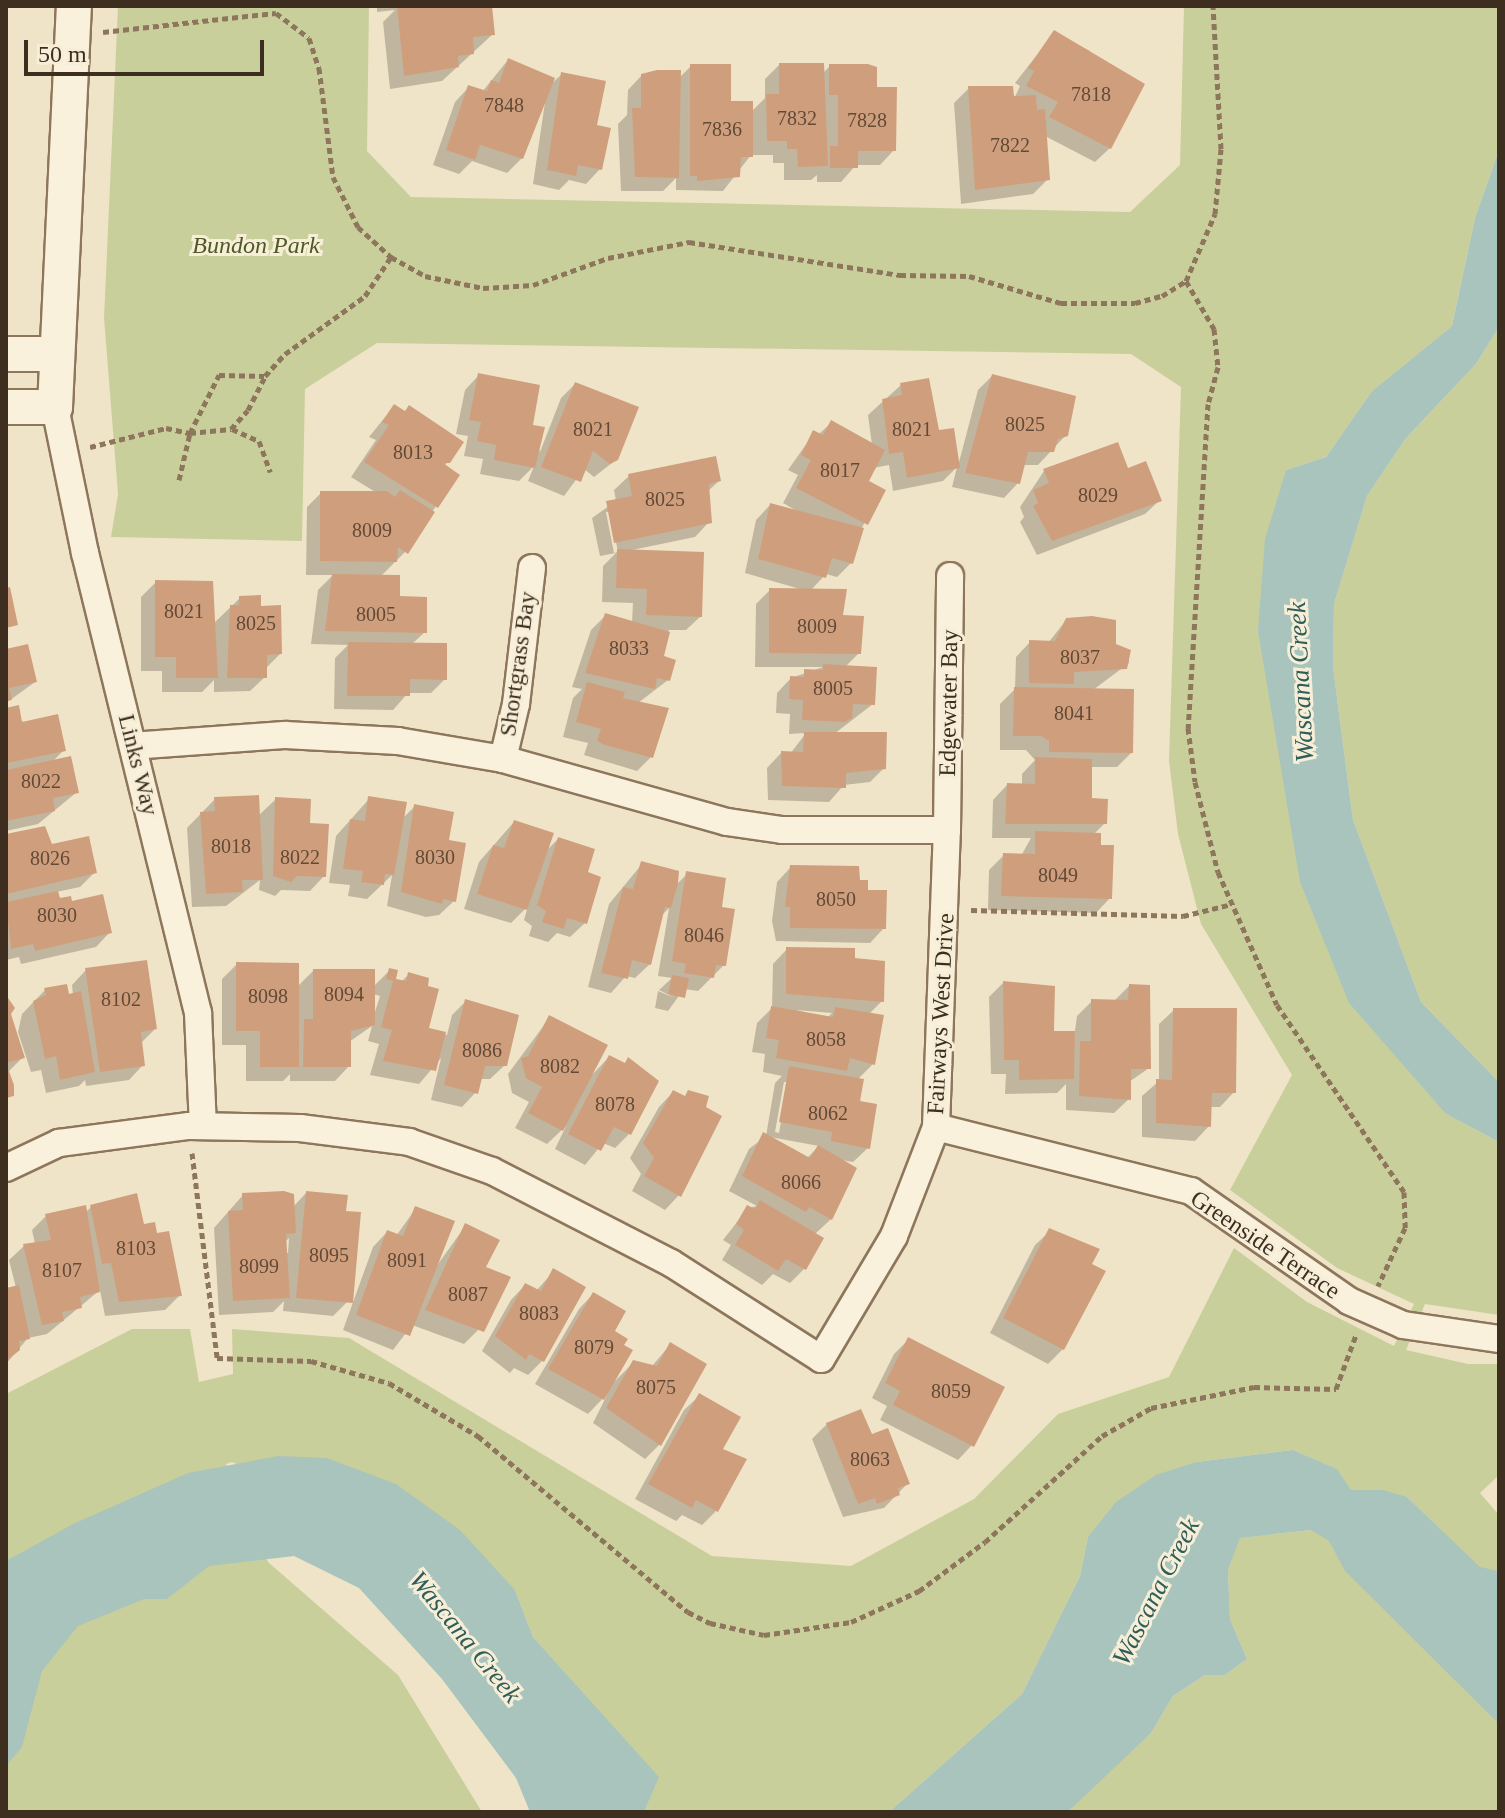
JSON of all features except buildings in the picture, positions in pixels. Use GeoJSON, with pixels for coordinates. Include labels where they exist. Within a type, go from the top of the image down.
{"type":"FeatureCollection","features":[{"type":"Feature","properties":{"kind":"street"},"geometry":{"type":"LineString","coordinates":[[6,407],[55,407],[54,354],[73,19]]}},
{"type":"Feature","properties":{"kind":"street"},"geometry":{"type":"LineString","coordinates":[[6,354],[54,354]]}},
{"type":"Feature","properties":{"kind":"street","name":"Links Way"},"geometry":{"type":"LineString","coordinates":[[55,407],[198,1013],[203,1126]]}},
{"type":"Feature","properties":{"kind":"street","name":"Shortgrass Bay"},"geometry":{"type":"LineString","coordinates":[[503,759],[516,704],[532,568]]}},
{"type":"Feature","properties":{"kind":"street","name":"Edgewater Bay"},"geometry":{"type":"LineString","coordinates":[[947,830],[950,576]]}},
{"type":"Feature","properties":{"kind":"street"},"geometry":{"type":"LineString","coordinates":[[133,746],[285,735],[398,741],[503,759],[727,822],[782,830],[947,830]]}},
{"type":"Feature","properties":{"kind":"street","name":"Fairways West Drive"},"geometry":{"type":"LineString","coordinates":[[6,1168],[59,1143],[203,1126],[300,1128],[409,1142],[492,1171],[671,1263],[821,1359],[894,1236],[936,1127],[947,911],[947,830]]}},
{"type":"Feature","properties":{"kind":"street","name":"Greenside Terrace"},"geometry":{"type":"LineString","coordinates":[[936,1127],[1191,1191],[1349,1301],[1403,1325],[1499,1339]]}},
{"type":"Feature","properties":{"kind":"path"},"geometry":{"type":"LineString","coordinates":[[73,19],[132,32],[276,13],[309,38],[319,68],[333,177],[358,227],[391,257],[425,276],[483,288],[533,285],[608,258],[689,242],[900,275],[969,276],[1061,303],[1135,303],[1162,296],[1186,281],[1215,214],[1221,149],[1213,6]]}},
{"type":"Feature","properties":{"kind":"path"},"geometry":{"type":"LineString","coordinates":[[231,429],[248,410],[265,376],[285,354],[365,296],[391,257]]}},
{"type":"Feature","properties":{"kind":"path"},"geometry":{"type":"LineString","coordinates":[[179,480],[190,433],[219,375],[265,376]]}},
{"type":"Feature","properties":{"kind":"path"},"geometry":{"type":"LineString","coordinates":[[65,453],[166,428],[190,433],[231,429],[259,441],[270,472]]}},
{"type":"Feature","properties":{"kind":"path"},"geometry":{"type":"LineString","coordinates":[[947,911],[1183,916],[1232,904]]}},
{"type":"Feature","properties":{"kind":"green space","name":"Bundon Park"},"geometry":{"type":"Polygon","coordinates":[[[118,6],[369,6],[367,151],[411,197],[1130,212],[1180,165],[1184,6],[1499,6],[1499,150],[1475,218],[1452,326],[1372,391],[1326,457],[1286,470],[1258,631],[1446,1114],[1499,1142],[1499,1315],[1425,1304],[1406,1350],[1468,1364],[1499,1364],[1499,1475],[1480,1493],[1499,1515],[1499,1571],[1480,1568],[1407,1497],[1406,1626],[1499,1724],[1499,1812],[1065,1812],[1151,1733],[1173,1696],[1205,1675],[1225,1675],[1247,1659],[1230,1619],[1228,1570],[1239,1538],[1311,1530],[1336,1469],[1293,1450],[1196,1462],[1088,1537],[1080,1576],[1022,1694],[889,1812],[644,1812],[658,1777],[533,1637],[515,1590],[232,1462],[226,1464],[268,1562],[398,1675],[482,1812],[6,1812],[6,1394],[132,1329],[190,1329],[199,1382],[233,1374],[232,1329],[349,1338],[712,1556],[851,1566],[974,1499],[1058,1414],[1169,1377],[1234,1248],[1307,1302],[1394,1346],[1414,1304],[1337,1268],[1230,1190],[1292,1075],[1201,924],[1178,834],[1169,761],[1181,387],[1131,354],[377,343],[305,389],[302,541],[111,537],[118,494],[104,318],[118,6]]]}},
{"type":"Feature","properties":{"kind":"green space"},"geometry":{"type":"Polygon","coordinates":[[[1499,327],[1499,1082],[1421,1002],[1353,820],[1333,667],[1334,604],[1367,496],[1406,438],[1476,364],[1499,327]]]}},
{"type":"Feature","properties":{"kind":"water","name":"Wascana Creek"},"geometry":{"type":"Polygon","coordinates":[[[1499,150],[1499,327],[1476,364],[1406,438],[1367,496],[1334,604],[1333,667],[1353,820],[1421,1002],[1499,1082],[1499,1142],[1446,1114],[1349,1003],[1300,882],[1258,631],[1265,539],[1286,470],[1326,457],[1372,391],[1452,326],[1475,218],[1499,150]]]}},
{"type":"Feature","properties":{"kind":"water","name":"Wascana Creek"},"geometry":{"type":"Polygon","coordinates":[[[1293,1450],[1337,1469],[1351,1490],[1383,1490],[1407,1497],[1480,1567],[1499,1571],[1499,1724],[1345,1571],[1329,1541],[1311,1530],[1240,1538],[1228,1570],[1230,1619],[1247,1659],[1225,1675],[1205,1675],[1173,1696],[1151,1733],[1073,1807],[1065,1812],[889,1812],[1022,1694],[1080,1576],[1088,1537],[1116,1502],[1156,1475],[1196,1462],[1293,1450]]]}},
{"type":"Feature","properties":{"kind":"water","name":"Wascana Creek"},"geometry":{"type":"Polygon","coordinates":[[[278,1456],[327,1458],[396,1484],[460,1530],[515,1590],[533,1637],[659,1777],[644,1812],[530,1812],[516,1778],[442,1679],[359,1588],[294,1556],[209,1566],[167,1599],[144,1599],[78,1626],[42,1671],[22,1747],[6,1766],[6,1561],[73,1524],[188,1473],[278,1456]]]}}]}
